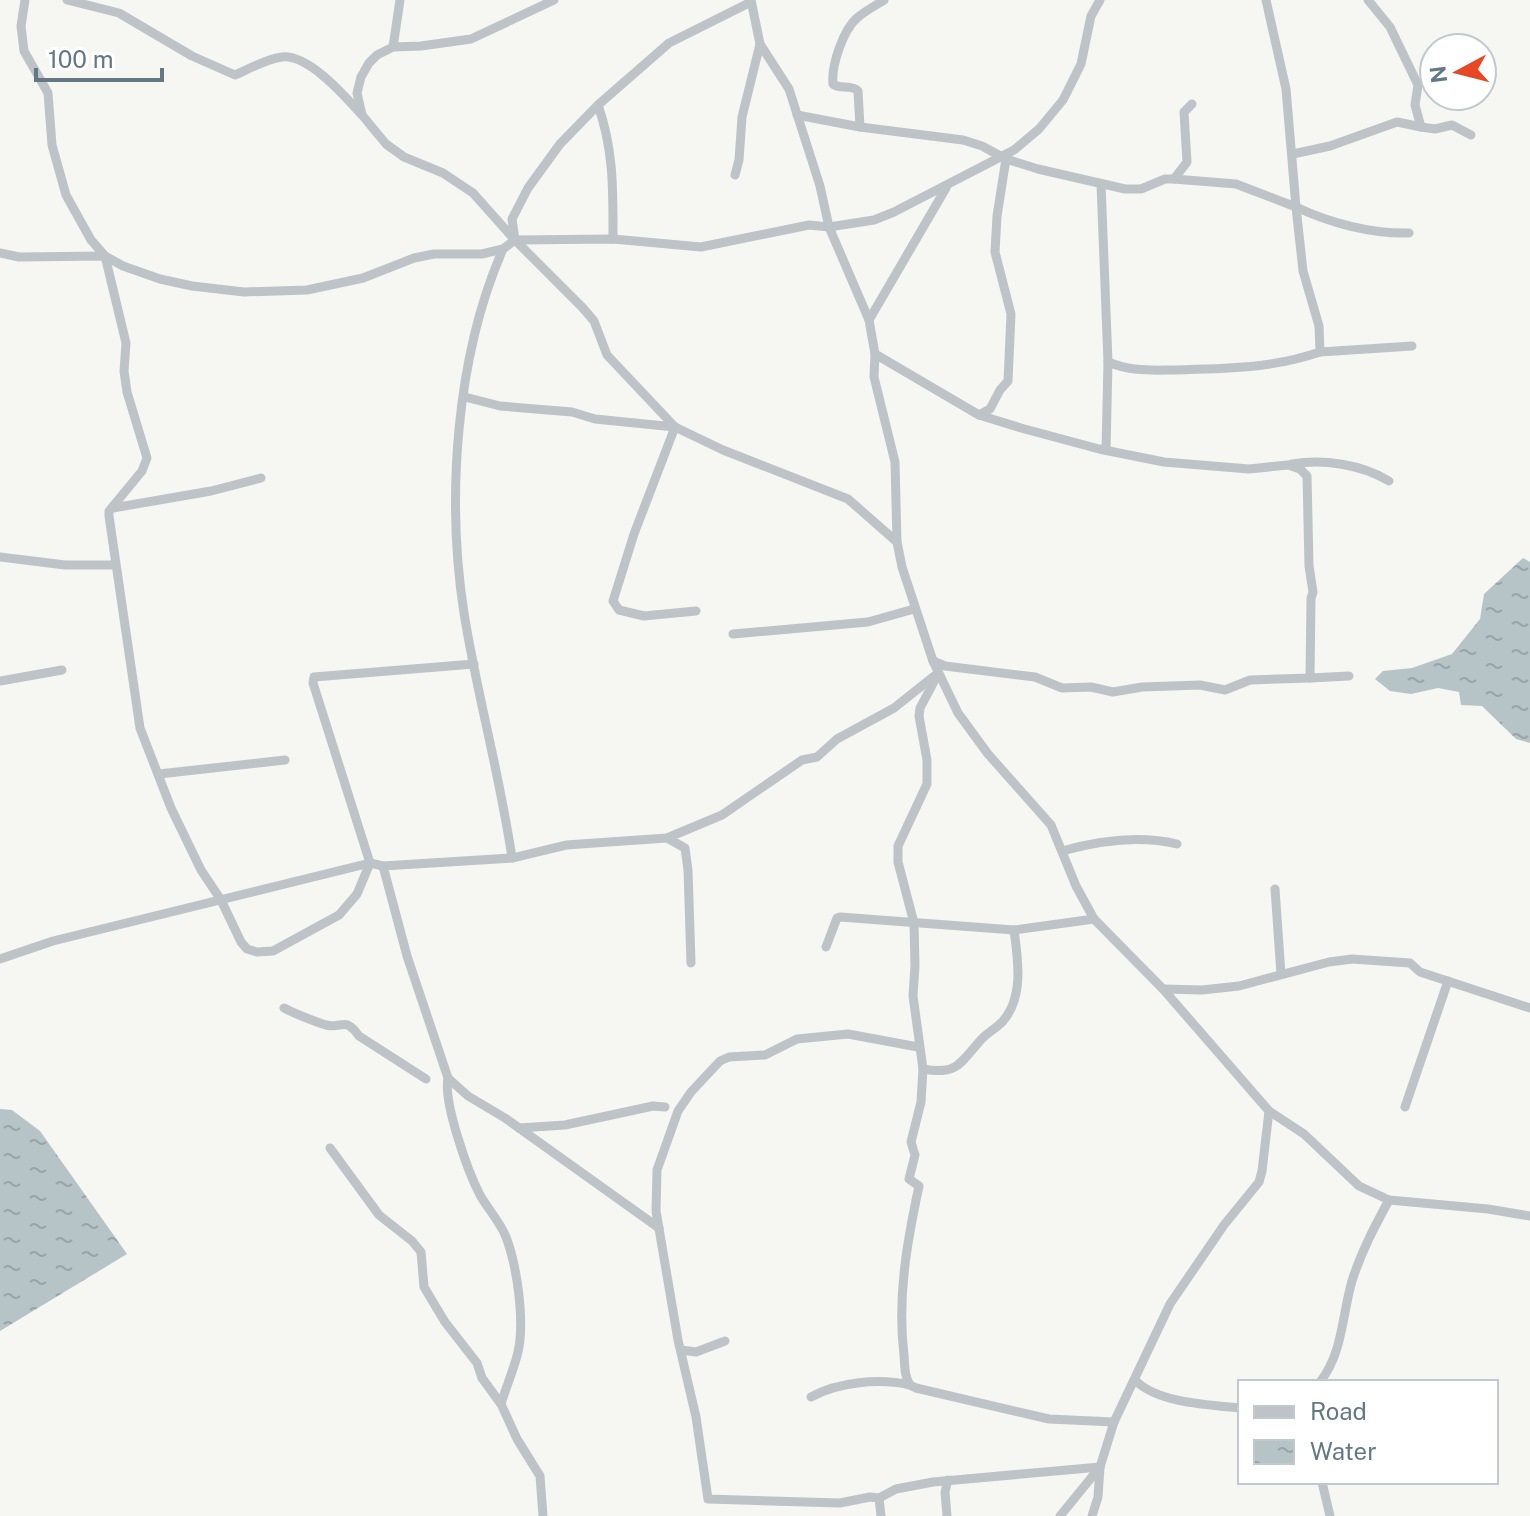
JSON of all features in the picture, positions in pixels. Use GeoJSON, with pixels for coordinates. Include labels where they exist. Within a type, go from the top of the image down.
{"type":"FeatureCollection","features":[{"type":"Feature","properties":{"kind":"street"},"geometry":{"type":"LineString","coordinates":[[25,0],[21,26],[24,51],[48,93],[57,169],[66,195],[91,240],[105,256],[160,279],[244,292],[307,290],[363,278],[414,258],[434,254],[482,254],[503,249],[515,240],[613,239],[701,247],[809,225],[829,227],[874,220],[913,204],[1003,158],[1026,141],[1063,100],[1081,64],[1091,16],[1100,0]]}},
{"type":"Feature","properties":{"kind":"street"},"geometry":{"type":"LineString","coordinates":[[67,0],[119,13],[192,56],[235,75],[283,57],[301,60],[339,90],[395,150],[443,173],[473,193],[582,307],[594,321],[607,355],[675,427]]}},
{"type":"Feature","properties":{"kind":"street"},"geometry":{"type":"LineString","coordinates":[[393,47],[400,0]]}},
{"type":"Feature","properties":{"kind":"street"},"geometry":{"type":"LineString","coordinates":[[362,115],[357,93],[361,77],[377,55],[393,47],[471,39],[554,0]]}},
{"type":"Feature","properties":{"kind":"street"},"geometry":{"type":"LineString","coordinates":[[860,127],[858,91],[837,87],[833,84],[832,74],[848,29],[856,19],[884,0]]}},
{"type":"Feature","properties":{"kind":"street"},"geometry":{"type":"LineString","coordinates":[[1266,0],[1286,89],[1303,271],[1319,326],[1320,352]]}},
{"type":"Feature","properties":{"kind":"street"},"geometry":{"type":"LineString","coordinates":[[1368,0],[1390,27],[1418,85],[1415,105],[1421,127]]}},
{"type":"Feature","properties":{"kind":"street"},"geometry":{"type":"LineString","coordinates":[[515,240],[512,219],[528,188],[560,144],[598,105],[669,43],[751,1],[760,44],[789,89],[820,186],[829,227],[869,320],[875,354],[874,377],[895,462],[897,542],[914,609],[938,673],[958,713],[988,754],[1044,816],[1094,919],[1163,989],[1269,1111],[1304,1134],[1359,1186],[1389,1200],[1530,1216]]}},
{"type":"Feature","properties":{"kind":"street"},"geometry":{"type":"LineString","coordinates":[[735,175],[742,117],[760,44]]}},
{"type":"Feature","properties":{"kind":"street"},"geometry":{"type":"LineString","coordinates":[[1174,179],[1187,162],[1184,112],[1192,104]]}},
{"type":"Feature","properties":{"kind":"street"},"geometry":{"type":"LineString","coordinates":[[598,105],[613,164],[613,239]]}},
{"type":"Feature","properties":{"kind":"street"},"geometry":{"type":"LineString","coordinates":[[797,115],[860,127],[963,140],[1003,158],[1125,189],[1141,189],[1165,179],[1236,184],[1319,218],[1381,233],[1409,233]]}},
{"type":"Feature","properties":{"kind":"street"},"geometry":{"type":"LineString","coordinates":[[1293,154],[1330,146],[1397,122],[1435,129],[1452,125],[1471,135]]}},
{"type":"Feature","properties":{"kind":"street"},"geometry":{"type":"LineString","coordinates":[[979,415],[990,409],[1008,381],[1011,314],[995,252],[1003,158]]}},
{"type":"Feature","properties":{"kind":"street"},"geometry":{"type":"LineString","coordinates":[[1101,184],[1108,362],[1106,450]]}},
{"type":"Feature","properties":{"kind":"street"},"geometry":{"type":"LineString","coordinates":[[869,320],[948,185]]}},
{"type":"Feature","properties":{"kind":"street"},"geometry":{"type":"LineString","coordinates":[[503,249],[488,282],[476,325],[465,397],[456,516],[458,568],[512,858]]}},
{"type":"Feature","properties":{"kind":"street"},"geometry":{"type":"LineString","coordinates":[[0,253],[19,257],[105,256]]}},
{"type":"Feature","properties":{"kind":"street"},"geometry":{"type":"LineString","coordinates":[[105,256],[126,343],[124,371],[127,392],[147,458],[142,471],[109,511],[136,713],[171,808],[201,870],[247,949],[273,951],[339,915],[357,894],[370,863],[312,680],[318,676],[474,664]]}},
{"type":"Feature","properties":{"kind":"street"},"geometry":{"type":"LineString","coordinates":[[1108,362],[1126,370],[1221,370],[1276,365],[1320,352],[1412,346]]}},
{"type":"Feature","properties":{"kind":"street"},"geometry":{"type":"LineString","coordinates":[[875,354],[979,415],[1106,450],[1164,462],[1249,469],[1323,460],[1389,481]]}},
{"type":"Feature","properties":{"kind":"street"},"geometry":{"type":"LineString","coordinates":[[465,397],[500,406],[572,412],[595,419],[675,427],[723,450],[848,499],[897,542]]}},
{"type":"Feature","properties":{"kind":"street"},"geometry":{"type":"LineString","coordinates":[[675,427],[634,534],[613,601],[619,610],[644,616],[696,611]]}},
{"type":"Feature","properties":{"kind":"street"},"geometry":{"type":"LineString","coordinates":[[1288,465],[1300,469],[1307,476],[1309,566],[1313,592],[1310,678]]}},
{"type":"Feature","properties":{"kind":"street"},"geometry":{"type":"LineString","coordinates":[[113,508],[211,491],[261,478]]}},
{"type":"Feature","properties":{"kind":"street"},"geometry":{"type":"LineString","coordinates":[[0,557],[65,565],[115,565]]}},
{"type":"Feature","properties":{"kind":"street"},"geometry":{"type":"LineString","coordinates":[[733,634],[868,622],[914,609]]}},
{"type":"Feature","properties":{"kind":"street"},"geometry":{"type":"LineString","coordinates":[[933,661],[945,666],[1035,677],[1062,688],[1091,687],[1113,692],[1142,687],[1200,685],[1225,690],[1250,680],[1349,676]]}},
{"type":"Feature","properties":{"kind":"street"},"geometry":{"type":"LineString","coordinates":[[0,681],[62,670]]}},
{"type":"Feature","properties":{"kind":"street"},"geometry":{"type":"LineString","coordinates":[[0,959],[53,941],[370,863],[383,866],[512,858],[566,845],[667,838],[722,815],[773,777],[802,760],[817,757],[837,739],[850,735],[894,708],[938,673]]}},
{"type":"Feature","properties":{"kind":"street"},"geometry":{"type":"LineString","coordinates":[[910,1385],[905,1375],[900,1323],[909,1231],[919,1186],[909,1179],[915,1155],[911,1142],[921,1102],[923,1069],[913,996],[914,923],[898,862],[898,846],[927,784],[927,760],[919,716],[938,673]]}},
{"type":"Feature","properties":{"kind":"street"},"geometry":{"type":"LineString","coordinates":[[159,774],[285,760]]}},
{"type":"Feature","properties":{"kind":"street"},"geometry":{"type":"LineString","coordinates":[[667,838],[685,848],[691,963]]}},
{"type":"Feature","properties":{"kind":"street"},"geometry":{"type":"LineString","coordinates":[[1062,851],[1135,840],[1159,839],[1177,844]]}},
{"type":"Feature","properties":{"kind":"street"},"geometry":{"type":"LineString","coordinates":[[383,866],[407,956],[448,1078],[446,1095],[463,1151],[480,1195],[504,1233],[521,1336],[518,1355],[501,1404]]}},
{"type":"Feature","properties":{"kind":"street"},"geometry":{"type":"LineString","coordinates":[[1275,889],[1281,974]]}},
{"type":"Feature","properties":{"kind":"street"},"geometry":{"type":"LineString","coordinates":[[826,947],[840,917],[1014,930],[1094,919]]}},
{"type":"Feature","properties":{"kind":"street"},"geometry":{"type":"LineString","coordinates":[[923,1069],[937,1072],[954,1069],[983,1037],[1005,1019],[1015,996],[1017,981],[1014,930]]}},
{"type":"Feature","properties":{"kind":"street"},"geometry":{"type":"LineString","coordinates":[[1163,989],[1202,990],[1239,986],[1329,962],[1352,959],[1410,963],[1420,972],[1530,1008]]}},
{"type":"Feature","properties":{"kind":"street"},"geometry":{"type":"LineString","coordinates":[[1405,1107],[1448,981]]}},
{"type":"Feature","properties":{"kind":"street"},"geometry":{"type":"LineString","coordinates":[[284,1008],[326,1025],[343,1023],[352,1026],[359,1036],[426,1079]]}},
{"type":"Feature","properties":{"kind":"street"},"geometry":{"type":"LineString","coordinates":[[918,1047],[848,1034],[797,1039],[765,1055],[729,1057],[720,1061],[691,1092],[668,1132],[657,1170],[656,1211],[696,1417],[708,1499],[829,1504],[879,1498],[896,1489],[948,1480],[1100,1467]]}},
{"type":"Feature","properties":{"kind":"street"},"geometry":{"type":"LineString","coordinates":[[448,1078],[468,1096],[519,1128],[659,1228]]}},
{"type":"Feature","properties":{"kind":"street"},"geometry":{"type":"LineString","coordinates":[[519,1128],[565,1125],[653,1106],[665,1107]]}},
{"type":"Feature","properties":{"kind":"street"},"geometry":{"type":"LineString","coordinates":[[1092,1516],[1098,1497],[1100,1467],[1114,1422],[1170,1304],[1224,1225],[1259,1182],[1269,1111]]}},
{"type":"Feature","properties":{"kind":"street"},"geometry":{"type":"LineString","coordinates":[[330,1148],[379,1215],[421,1252],[424,1287],[445,1322],[477,1363],[482,1378],[501,1404],[517,1439],[540,1476],[543,1516]]}},
{"type":"Feature","properties":{"kind":"street"},"geometry":{"type":"LineString","coordinates":[[1322,1380],[1337,1351],[1351,1284],[1362,1251],[1389,1200]]}},
{"type":"Feature","properties":{"kind":"street"},"geometry":{"type":"LineString","coordinates":[[681,1350],[696,1352],[725,1341]]}},
{"type":"Feature","properties":{"kind":"street"},"geometry":{"type":"LineString","coordinates":[[1135,1380],[1146,1392],[1238,1408]]}},
{"type":"Feature","properties":{"kind":"street"},"geometry":{"type":"LineString","coordinates":[[811,1397],[861,1382],[898,1382],[1049,1419],[1114,1422]]}},
{"type":"Feature","properties":{"kind":"street"},"geometry":{"type":"LineString","coordinates":[[1060,1516],[1100,1467]]}},
{"type":"Feature","properties":{"kind":"street"},"geometry":{"type":"LineString","coordinates":[[947,1516],[945,1492],[948,1480]]}},
{"type":"Feature","properties":{"kind":"street"},"geometry":{"type":"LineString","coordinates":[[1322,1484],[1330,1516]]}},
{"type":"Feature","properties":{"kind":"street"},"geometry":{"type":"LineString","coordinates":[[879,1498],[881,1516]]}},
{"type":"Feature","properties":{"kind":"water"},"geometry":{"type":"Polygon","coordinates":[[[1523,558],[1530,562],[1530,743],[1516,739],[1482,706],[1461,705],[1459,692],[1438,688],[1411,694],[1390,691],[1375,679],[1383,671],[1412,668],[1452,654],[1480,619],[1484,594],[1523,558]]]}},
{"type":"Feature","properties":{"kind":"water"},"geometry":{"type":"Polygon","coordinates":[[[0,1109],[12,1110],[40,1131],[127,1254],[0,1331],[0,1109]]]}}]}
